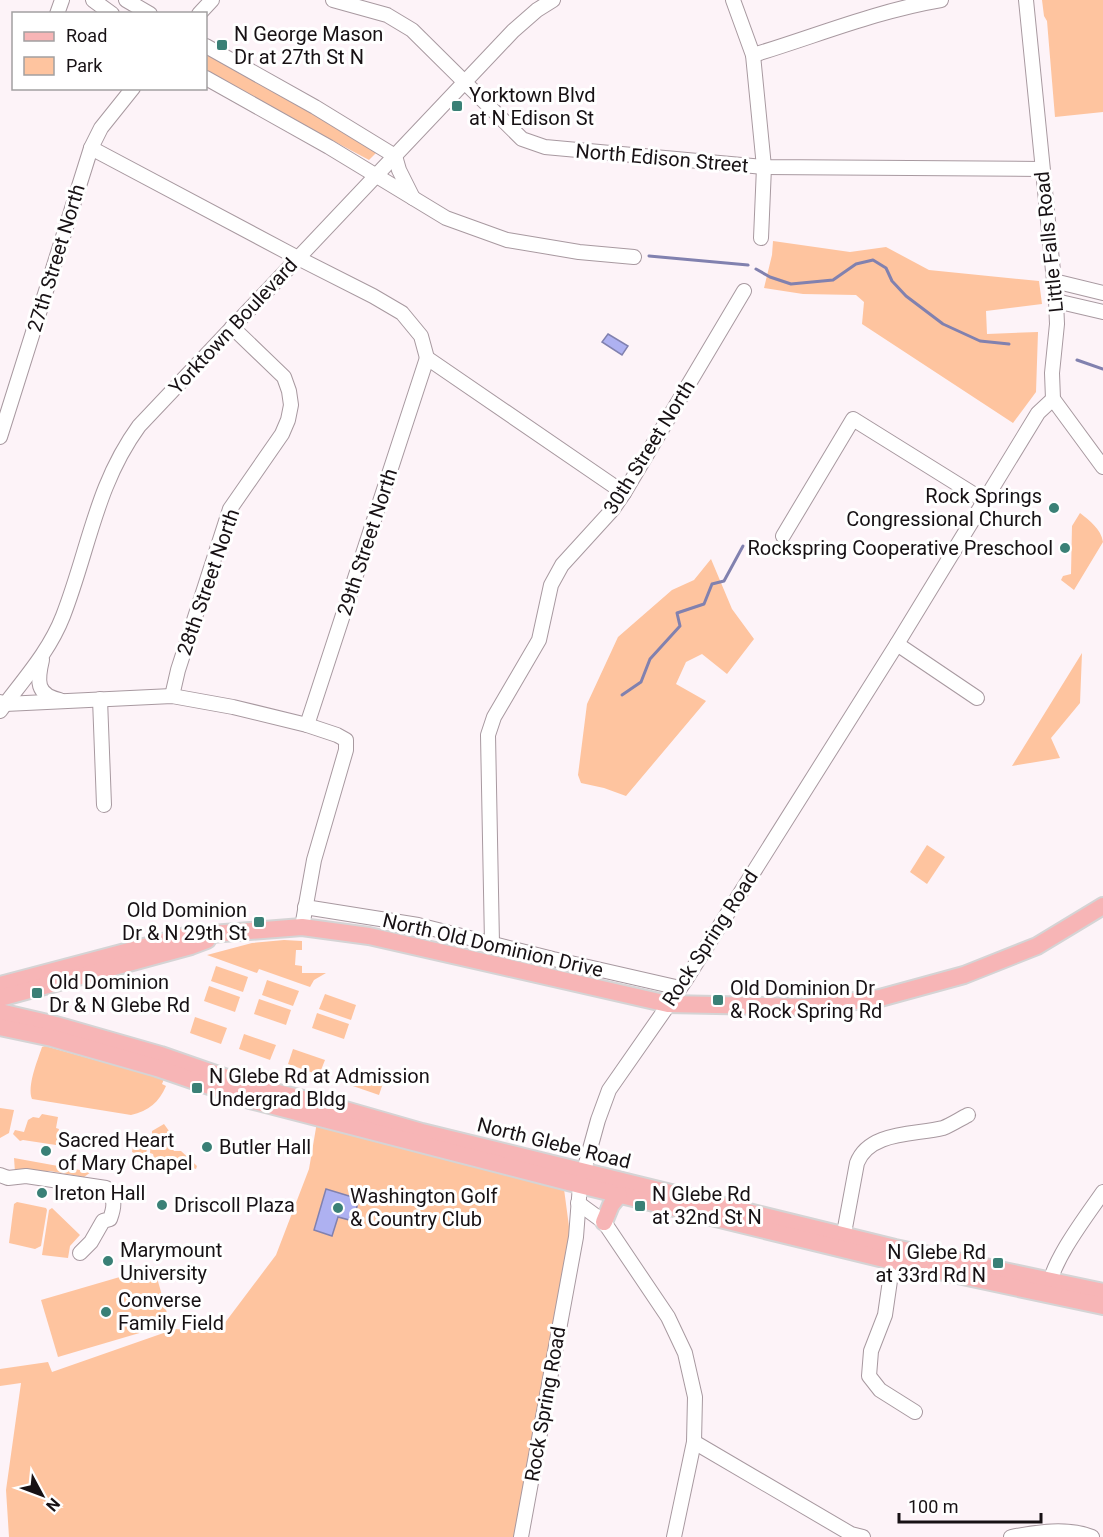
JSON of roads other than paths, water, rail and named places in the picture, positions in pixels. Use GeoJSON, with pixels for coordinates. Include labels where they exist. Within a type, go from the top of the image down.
{"type":"FeatureCollection","features":[{"type":"Feature","properties":{"kind":"main road"},"geometry":{"type":"LineString","coordinates":[[2,987],[165,940],[186,936],[302,927],[369,936],[668,1004],[805,1007],[880,998],[948,980],[1037,946],[1103,906]]}},
{"type":"Feature","properties":{"kind":"main road","name":"North Glebe Road"},"geometry":{"type":"LineString","coordinates":[[0,1012],[56,1025],[161,1055],[254,1086],[328,1105],[581,1179],[619,1195],[843,1242]]}},
{"type":"Feature","properties":{"kind":"main road","name":"North Glebe Road"},"geometry":{"type":"LineString","coordinates":[[4,1029],[52,1038],[157,1068],[249,1100],[893,1254],[1048,1287],[1103,1292]]}},
{"type":"Feature","properties":{"kind":"main road"},"geometry":{"type":"LineString","coordinates":[[604,1222],[611,1204],[619,1195]]}},
{"type":"Feature","properties":{"kind":"main road","name":"North Glebe Road"},"geometry":{"type":"LineString","coordinates":[[1048,1287],[1103,1306]]}},
{"type":"Feature","properties":{"kind":"street"},"geometry":{"type":"LineString","coordinates":[[93,0],[109,12]]}},
{"type":"Feature","properties":{"kind":"street"},"geometry":{"type":"LineString","coordinates":[[126,0],[147,12]]}},
{"type":"Feature","properties":{"kind":"street"},"geometry":{"type":"LineString","coordinates":[[201,12],[212,0]]}},
{"type":"Feature","properties":{"kind":"street","name":"North Edison Street"},"geometry":{"type":"LineString","coordinates":[[333,0],[363,4],[412,30],[522,139],[545,147],[764,167],[1042,169]]}},
{"type":"Feature","properties":{"kind":"street","name":"Yorktown Boulevard"},"geometry":{"type":"LineString","coordinates":[[2,706],[43,655],[63,615],[103,492],[119,456],[139,426],[513,31],[534,5],[553,0]]}},
{"type":"Feature","properties":{"kind":"street"},"geometry":{"type":"LineString","coordinates":[[733,0],[753,55],[764,167],[761,238]]}},
{"type":"Feature","properties":{"kind":"street"},"geometry":{"type":"LineString","coordinates":[[753,55],[813,37],[860,19],[911,5],[941,0]]}},
{"type":"Feature","properties":{"kind":"street","name":"Little Falls Road"},"geometry":{"type":"LineString","coordinates":[[1026,0],[1056,301],[1053,399]]}},
{"type":"Feature","properties":{"kind":"street"},"geometry":{"type":"LineString","coordinates":[[207,47],[315,107],[395,156],[399,170],[413,198]]}},
{"type":"Feature","properties":{"kind":"street"},"geometry":{"type":"LineString","coordinates":[[207,79],[446,218],[507,240],[579,252],[634,257]]}},
{"type":"Feature","properties":{"kind":"street","name":"27th Street North"},"geometry":{"type":"LineString","coordinates":[[0,437],[91,148],[101,128],[131,90]]}},
{"type":"Feature","properties":{"kind":"street"},"geometry":{"type":"LineString","coordinates":[[91,148],[402,313],[421,336],[427,358],[624,493]]}},
{"type":"Feature","properties":{"kind":"street"},"geometry":{"type":"LineString","coordinates":[[1054,282],[1103,293]]}},
{"type":"Feature","properties":{"kind":"street","name":"30th Street North"},"geometry":{"type":"LineString","coordinates":[[492,943],[488,735],[494,717],[539,640],[551,585],[562,565],[613,509],[624,493],[744,291]]}},
{"type":"Feature","properties":{"kind":"street"},"geometry":{"type":"LineString","coordinates":[[1056,301],[1103,312]]}},
{"type":"Feature","properties":{"kind":"street","name":"28th Street North"},"geometry":{"type":"LineString","coordinates":[[172,696],[178,670],[230,509],[282,434],[291,405],[284,377],[232,327]]}},
{"type":"Feature","properties":{"kind":"street","name":"29th Street North"},"geometry":{"type":"LineString","coordinates":[[307,725],[427,358]]}},
{"type":"Feature","properties":{"kind":"street"},"geometry":{"type":"LineString","coordinates":[[1053,399],[1098,453],[1103,467]]}},
{"type":"Feature","properties":{"kind":"street","name":"Rock Spring Road"},"geometry":{"type":"LineString","coordinates":[[521,1537],[576,1237],[581,1179],[609,1090],[680,988],[897,644],[1038,413],[1053,399]]}},
{"type":"Feature","properties":{"kind":"street"},"geometry":{"type":"LineString","coordinates":[[783,536],[853,419],[983,500]]}},
{"type":"Feature","properties":{"kind":"street"},"geometry":{"type":"LineString","coordinates":[[897,644],[977,698]]}},
{"type":"Feature","properties":{"kind":"street"},"geometry":{"type":"LineString","coordinates":[[43,655],[39,674],[40,687],[51,698],[64,701]]}},
{"type":"Feature","properties":{"kind":"street"},"geometry":{"type":"LineString","coordinates":[[2,706],[172,696],[233,707],[307,725],[346,740],[346,750],[314,860],[302,927]]}},
{"type":"Feature","properties":{"kind":"street"},"geometry":{"type":"LineString","coordinates":[[100,699],[105,805]]}},
{"type":"Feature","properties":{"kind":"street","name":"North Old Dominion Drive"},"geometry":{"type":"LineString","coordinates":[[305,907],[418,925],[680,988]]}},
{"type":"Feature","properties":{"kind":"street"},"geometry":{"type":"LineString","coordinates":[[843,1242],[857,1163],[868,1146],[880,1140],[945,1127],[968,1115]]}},
{"type":"Feature","properties":{"kind":"street"},"geometry":{"type":"LineString","coordinates":[[0,1174],[8,1178],[26,1176],[106,1188],[113,1196],[115,1204],[110,1219],[103,1221],[91,1242],[80,1253]]}},
{"type":"Feature","properties":{"kind":"street"},"geometry":{"type":"LineString","coordinates":[[1048,1287],[1071,1241],[1103,1192]]}},
{"type":"Feature","properties":{"kind":"street"},"geometry":{"type":"LineString","coordinates":[[578,1203],[604,1222],[668,1317],[685,1353],[695,1397],[694,1442],[674,1537]]}},
{"type":"Feature","properties":{"kind":"street"},"geometry":{"type":"LineString","coordinates":[[893,1254],[885,1315],[871,1351],[869,1376],[880,1390],[915,1412]]}},
{"type":"Feature","properties":{"kind":"street"},"geometry":{"type":"LineString","coordinates":[[694,1442],[851,1534],[863,1537]]}},
{"type":"Feature","properties":{"kind":"street"},"geometry":{"type":"LineString","coordinates":[[1011,1537],[1046,1531],[1082,1533],[1092,1537]]}},
{"type":"Feature","properties":{"kind":"water"},"geometry":{"type":"Polygon","coordinates":[[[608,334],[628,346],[622,355],[602,342],[608,334]]]}},
{"type":"Feature","properties":{"kind":"water","name":"Washington Golf & Country Club"},"geometry":{"type":"Polygon","coordinates":[[[326,1189],[359,1199],[353,1221],[338,1217],[332,1236],[314,1230],[326,1189]]]}},
{"type":"Feature","properties":{"kind":"waterway"},"geometry":{"type":"LineString","coordinates":[[649,256],[748,265]]}},
{"type":"Feature","properties":{"kind":"waterway"},"geometry":{"type":"LineString","coordinates":[[756,269],[770,277],[791,284],[833,280],[856,264],[873,260],[886,268],[892,281],[906,296],[943,324],[980,341],[1009,344]]}},
{"type":"Feature","properties":{"kind":"waterway"},"geometry":{"type":"LineString","coordinates":[[1077,360],[1103,369]]}},
{"type":"Feature","properties":{"kind":"waterway"},"geometry":{"type":"LineString","coordinates":[[622,695],[641,682],[650,659],[680,626],[677,613],[704,604],[712,584],[724,581],[743,546]]}},
{"type":"Feature","properties":{"kind":"place","name":"N George Mason Dr at 27th St N"},"geometry":{"type":"Point","coordinates":[222,45]}},
{"type":"Feature","properties":{"kind":"place","name":"Yorktown Blvd at N Edison St"},"geometry":{"type":"Point","coordinates":[457,106]}},
{"type":"Feature","properties":{"kind":"place","name":"Rock Springs Congressional Church"},"geometry":{"type":"Point","coordinates":[1054,508]}},
{"type":"Feature","properties":{"kind":"place","name":"Rockspring Cooperative Preschool"},"geometry":{"type":"Point","coordinates":[1065,548]}},
{"type":"Feature","properties":{"kind":"place","name":"Old Dominion Dr & N 29th St"},"geometry":{"type":"Point","coordinates":[259,922]}},
{"type":"Feature","properties":{"kind":"place","name":"Old Dominion Dr & N Glebe Rd"},"geometry":{"type":"Point","coordinates":[37,993]}},
{"type":"Feature","properties":{"kind":"place","name":"Old Dominion Dr & Rock Spring Rd"},"geometry":{"type":"Point","coordinates":[718,1000]}},
{"type":"Feature","properties":{"kind":"place","name":"N Glebe Rd at Admission Undergrad Bldg"},"geometry":{"type":"Point","coordinates":[197,1088]}},
{"type":"Feature","properties":{"kind":"place","name":"Butler Hall"},"geometry":{"type":"Point","coordinates":[207,1147]}},
{"type":"Feature","properties":{"kind":"place","name":"Sacred Heart of Mary Chapel"},"geometry":{"type":"Point","coordinates":[46,1151]}},
{"type":"Feature","properties":{"kind":"place","name":"Ireton Hall"},"geometry":{"type":"Point","coordinates":[42,1193]}},
{"type":"Feature","properties":{"kind":"place","name":"Driscoll Plaza"},"geometry":{"type":"Point","coordinates":[162,1205]}},
{"type":"Feature","properties":{"kind":"place","name":"N Glebe Rd at 32nd St N"},"geometry":{"type":"Point","coordinates":[640,1206]}},
{"type":"Feature","properties":{"kind":"place","name":"Washington Golf & Country Club"},"geometry":{"type":"Point","coordinates":[338,1208]}},
{"type":"Feature","properties":{"kind":"place","name":"Marymount University"},"geometry":{"type":"Point","coordinates":[108,1261]}},
{"type":"Feature","properties":{"kind":"place","name":"N Glebe Rd at 33rd Rd N"},"geometry":{"type":"Point","coordinates":[998,1263]}},
{"type":"Feature","properties":{"kind":"place","name":"Converse Family Field"},"geometry":{"type":"Point","coordinates":[106,1312]}}]}
